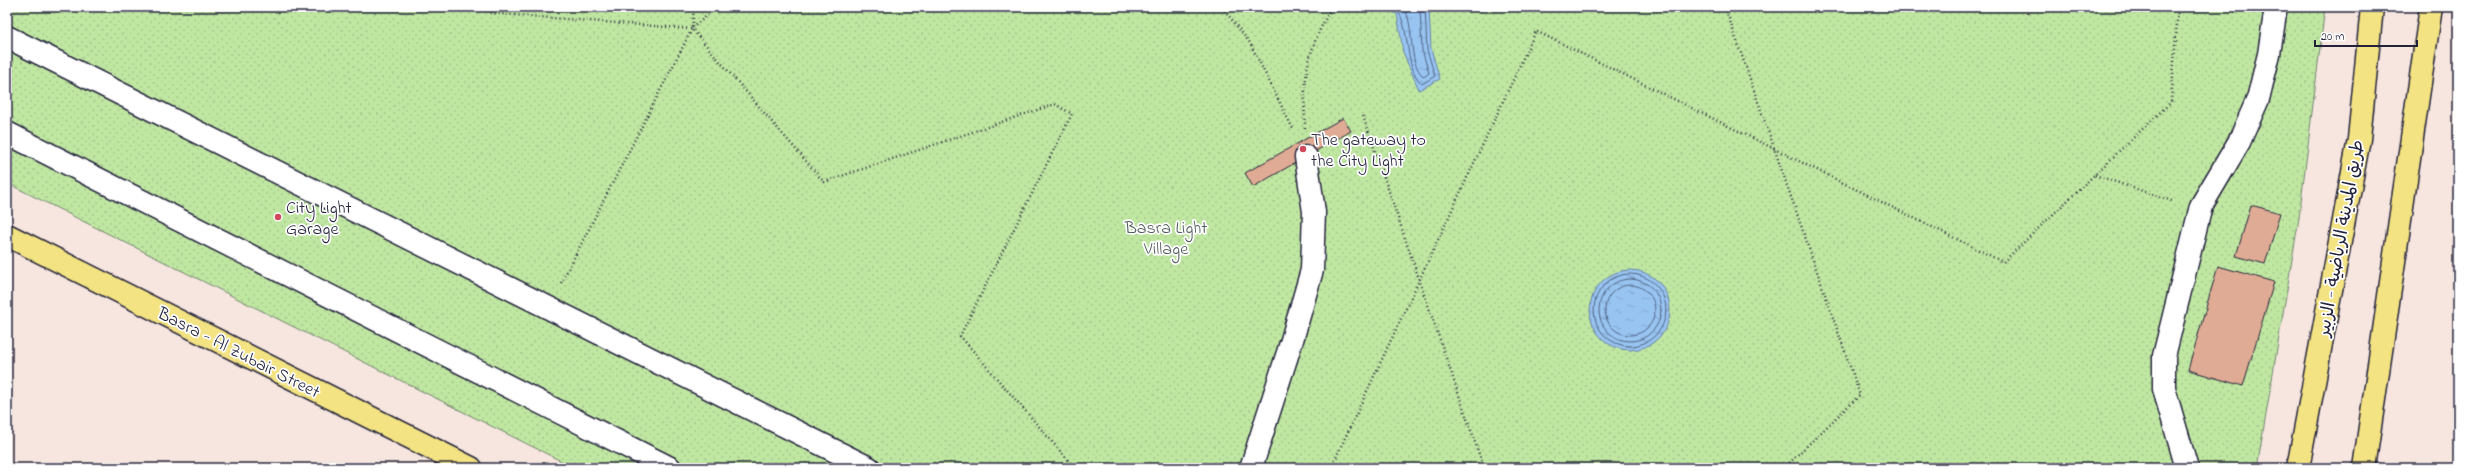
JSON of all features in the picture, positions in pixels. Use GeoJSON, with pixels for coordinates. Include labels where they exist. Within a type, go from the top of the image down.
{"type":"FeatureCollection","features":[{"type":"Feature","properties":{"kind":"main road","name":"طريق المدينة الرياضية - الزبير"},"geometry":{"type":"LineString","coordinates":[[2298,468],[2359,138],[2372,7]]}},
{"type":"Feature","properties":{"kind":"main road"},"geometry":{"type":"LineString","coordinates":[[2364,468],[2431,7]]}},
{"type":"Feature","properties":{"kind":"main road","name":"Basra - Al Zubair Street"},"geometry":{"type":"LineString","coordinates":[[7,235],[471,468]]}},
{"type":"Feature","properties":{"kind":"street"},"geometry":{"type":"LineString","coordinates":[[2187,468],[2164,388],[2164,356],[2200,210],[2240,142],[2258,99],[2269,54],[2276,7]]}},
{"type":"Feature","properties":{"kind":"street"},"geometry":{"type":"LineString","coordinates":[[7,36],[869,468]]}},
{"type":"Feature","properties":{"kind":"street"},"geometry":{"type":"LineString","coordinates":[[7,133],[670,468]]}},
{"type":"Feature","properties":{"kind":"street"},"geometry":{"type":"LineString","coordinates":[[1251,468],[1292,340],[1312,270],[1314,212],[1306,157]]}},
{"type":"Feature","properties":{"kind":"path"},"geometry":{"type":"LineString","coordinates":[[487,7],[489,13],[692,29],[824,182],[1055,104],[1072,114],[960,336],[1075,468]]}},
{"type":"Feature","properties":{"kind":"path"},"geometry":{"type":"LineString","coordinates":[[692,29],[694,7]]}},
{"type":"Feature","properties":{"kind":"path"},"geometry":{"type":"LineString","coordinates":[[548,307],[692,29],[717,7]]}},
{"type":"Feature","properties":{"kind":"path"},"geometry":{"type":"LineString","coordinates":[[1222,7],[1250,43],[1296,135]]}},
{"type":"Feature","properties":{"kind":"path"},"geometry":{"type":"LineString","coordinates":[[1305,132],[1303,95],[1307,65],[1318,33],[1332,7]]}},
{"type":"Feature","properties":{"kind":"path"},"geometry":{"type":"LineString","coordinates":[[1725,7],[1860,395],[1784,468]]}},
{"type":"Feature","properties":{"kind":"path"},"geometry":{"type":"LineString","coordinates":[[1331,468],[1536,31],[2003,262],[2171,102],[2178,7]]}},
{"type":"Feature","properties":{"kind":"path"},"geometry":{"type":"LineString","coordinates":[[1363,116],[1484,468]]}},
{"type":"Feature","properties":{"kind":"path"},"geometry":{"type":"LineString","coordinates":[[2095,175],[2200,210]]}},
{"type":"Feature","properties":{"kind":"green space","name":"Basra Light Village"},"geometry":{"type":"Polygon","coordinates":[[[7,7],[2325,7],[2299,218],[2257,468],[575,468],[7,183],[7,7]]]}},
{"type":"Feature","properties":{"kind":"water"},"geometry":{"type":"Polygon","coordinates":[[[1380,7],[1429,7],[1431,49],[1440,79],[1419,90],[1403,52],[1397,14],[1380,7]]]}},
{"type":"Feature","properties":{"kind":"water"},"geometry":{"type":"Polygon","coordinates":[[[1630,270],[1645,273],[1658,282],[1667,295],[1670,310],[1667,325],[1658,338],[1645,347],[1630,350],[1615,347],[1602,338],[1593,325],[1590,310],[1593,295],[1602,282],[1615,273],[1630,270]]]}},
{"type":"Feature","properties":{"kind":"building","name":"The gateway to the City Light"},"geometry":{"type":"Polygon","coordinates":[[[1343,118],[1351,131],[1253,187],[1245,173],[1343,118]]]}},
{"type":"Feature","properties":{"kind":"building"},"geometry":{"type":"Polygon","coordinates":[[[2251,205],[2280,213],[2265,264],[2236,256],[2251,205]]]}},
{"type":"Feature","properties":{"kind":"building"},"geometry":{"type":"Polygon","coordinates":[[[2218,266],[2274,282],[2243,386],[2188,370],[2218,266]]]}},
{"type":"Feature","properties":{"kind":"place","name":"The gateway to the City Light"},"geometry":{"type":"Point","coordinates":[1303,149]}},
{"type":"Feature","properties":{"kind":"place","name":"City Light Garage"},"geometry":{"type":"Point","coordinates":[278,217]}}]}
